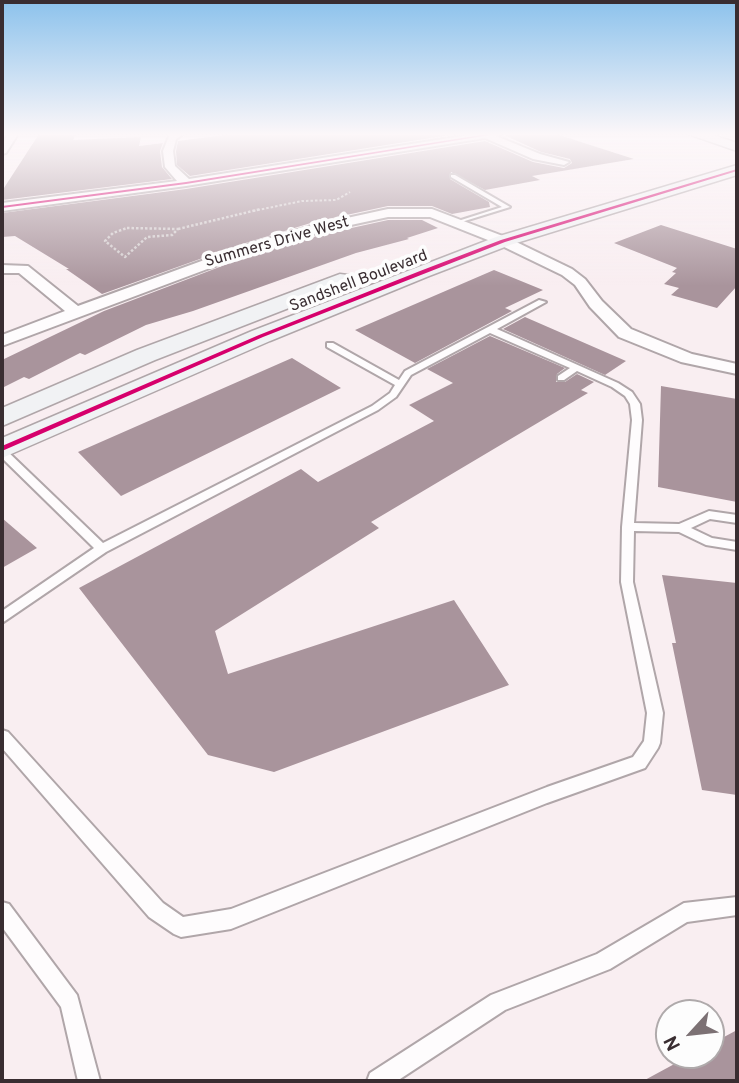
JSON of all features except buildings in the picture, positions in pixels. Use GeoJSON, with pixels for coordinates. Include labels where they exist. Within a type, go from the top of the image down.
{"type":"FeatureCollection","features":[{"type":"Feature","properties":{"kind":"street"},"geometry":{"type":"LineString","coordinates":[[2,207],[174,185]]}},
{"type":"Feature","properties":{"kind":"street","name":"Sandshell Boulevard"},"geometry":{"type":"LineString","coordinates":[[384,265],[626,185]]}},
{"type":"Feature","properties":{"kind":"street","name":"Sandshell Boulevard"},"geometry":{"type":"LineString","coordinates":[[2,451],[261,335],[503,241],[689,185]]}},
{"type":"Feature","properties":{"kind":"street","name":"Summers Drive West"},"geometry":{"type":"LineString","coordinates":[[2,341],[133,289],[320,228],[388,213],[432,213],[503,241],[567,272],[580,282],[596,304],[625,332],[687,358],[737,369]]}},
{"type":"Feature","properties":{"kind":"street"},"geometry":{"type":"LineString","coordinates":[[2,269],[23,270],[76,312]]}},
{"type":"Feature","properties":{"kind":"street","name":"Sandshell Boulevard"},"geometry":{"type":"LineString","coordinates":[[2,418],[241,317],[359,273]]}},
{"type":"Feature","properties":{"kind":"lane"},"geometry":{"type":"LineString","coordinates":[[457,223],[507,206],[468,185]]}},
{"type":"Feature","properties":{"kind":"lane"},"geometry":{"type":"LineString","coordinates":[[2,618],[103,549],[375,408],[393,395],[408,373],[542,302]]}},
{"type":"Feature","properties":{"kind":"lane"},"geometry":{"type":"LineString","coordinates":[[2,737],[156,910],[181,927],[231,919],[547,795],[639,763],[652,743],[655,713],[626,582],[637,420],[635,404],[629,394],[615,385],[489,329]]}},
{"type":"Feature","properties":{"kind":"lane"},"geometry":{"type":"LineString","coordinates":[[330,345],[399,384]]}},
{"type":"Feature","properties":{"kind":"lane"},"geometry":{"type":"LineString","coordinates":[[561,378],[576,368]]}},
{"type":"Feature","properties":{"kind":"lane"},"geometry":{"type":"LineString","coordinates":[[2,451],[103,549]]}},
{"type":"Feature","properties":{"kind":"lane"},"geometry":{"type":"LineString","coordinates":[[681,528],[709,515],[737,519]]}},
{"type":"Feature","properties":{"kind":"lane"},"geometry":{"type":"LineString","coordinates":[[628,527],[681,528],[710,542],[737,546]]}},
{"type":"Feature","properties":{"kind":"lane"},"geometry":{"type":"LineString","coordinates":[[378,1081],[498,1002],[603,962],[684,913],[737,906]]}},
{"type":"Feature","properties":{"kind":"lane"},"geometry":{"type":"LineString","coordinates":[[2,911],[70,1002],[89,1081]]}},
{"type":"Feature","properties":{"kind":"path"},"geometry":{"type":"LineString","coordinates":[[178,229],[172,235],[147,237],[125,257],[105,241],[113,233],[127,228],[178,229],[302,201],[336,201],[350,192]]}},
{"type":"Feature","properties":{"kind":"cycle path"},"geometry":{"type":"LineString","coordinates":[[2,207],[174,185]]}},
{"type":"Feature","properties":{"kind":"cycle path"},"geometry":{"type":"LineString","coordinates":[[2,449],[261,336],[422,272],[503,241],[689,185]]}}]}
